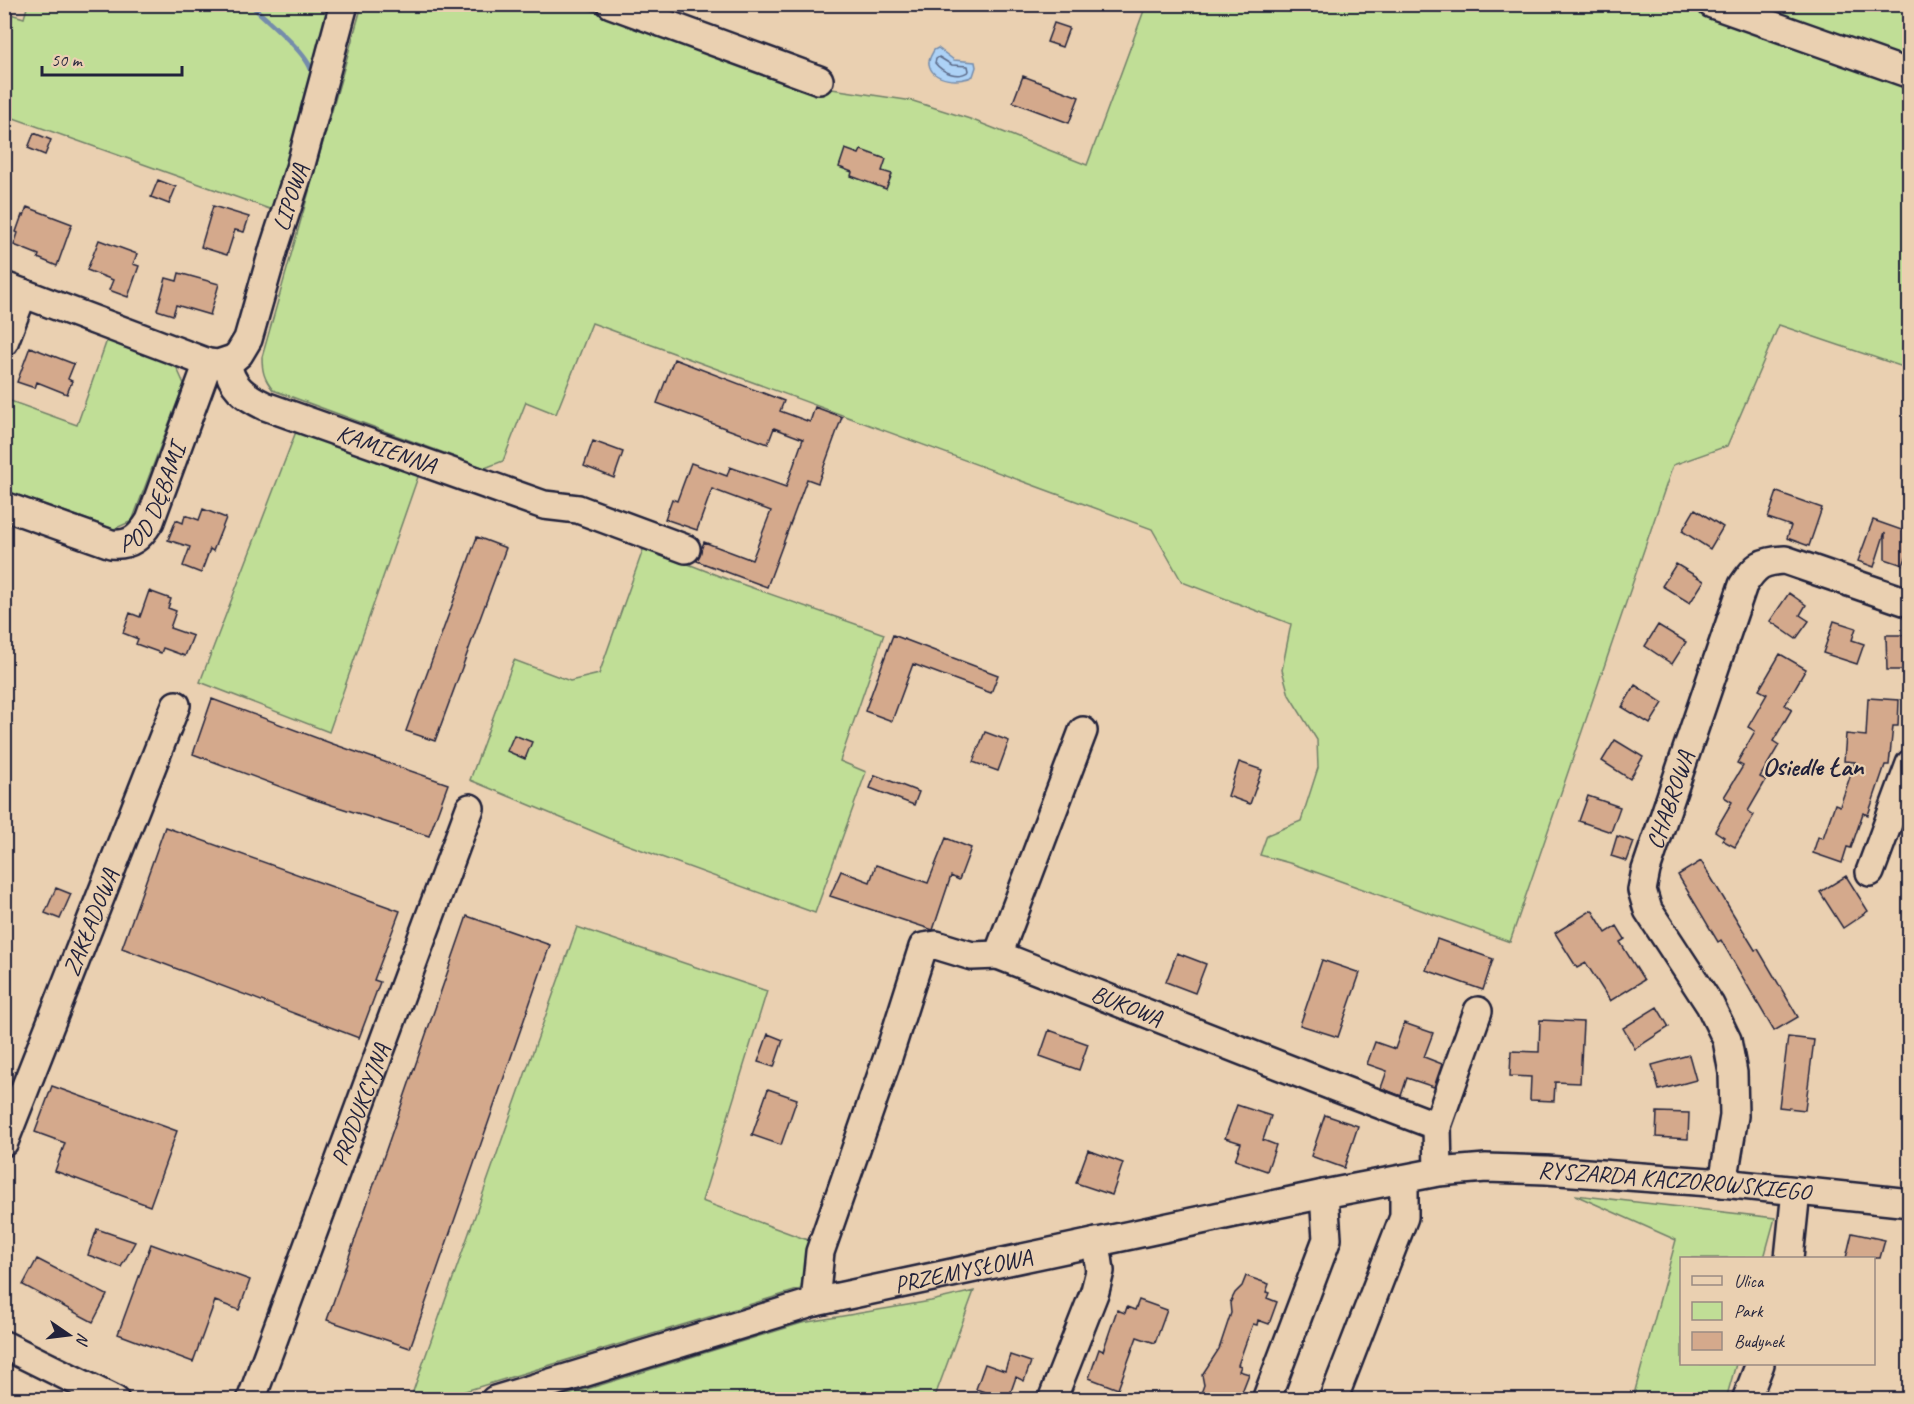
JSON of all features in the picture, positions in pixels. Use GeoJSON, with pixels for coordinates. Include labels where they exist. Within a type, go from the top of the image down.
{"type":"FeatureCollection","features":[{"type":"Feature","properties":{"kind":"street","name":"LIPOWA"},"geometry":{"type":"LineString","coordinates":[[218,363],[239,354],[248,339],[300,168],[344,4]]}},
{"type":"Feature","properties":{"kind":"street"},"geometry":{"type":"LineString","coordinates":[[611,4],[819,80]]}},
{"type":"Feature","properties":{"kind":"street"},"geometry":{"type":"LineString","coordinates":[[1712,4],[1910,74]]}},
{"type":"Feature","properties":{"kind":"street"},"geometry":{"type":"LineString","coordinates":[[4,342],[14,290],[218,363]]}},
{"type":"Feature","properties":{"kind":"street","name":"POD DĘBAMI"},"geometry":{"type":"LineString","coordinates":[[4,506],[111,544],[120,545],[131,542],[139,536],[150,521],[218,363]]}},
{"type":"Feature","properties":{"kind":"street","name":"KAMIENNA"},"geometry":{"type":"LineString","coordinates":[[218,363],[237,388],[249,398],[265,405],[544,505],[578,509],[686,549]]}},
{"type":"Feature","properties":{"kind":"street","name":"CHABROWA"},"geometry":{"type":"LineString","coordinates":[[1724,1183],[1734,1116],[1733,1074],[1727,1040],[1710,1005],[1648,910],[1642,890],[1646,870],[1743,585],[1753,570],[1767,561],[1785,560],[1910,603]]}},
{"type":"Feature","properties":{"kind":"street","name":"ZAKŁADOWA"},"geometry":{"type":"LineString","coordinates":[[4,1142],[176,705]]}},
{"type":"Feature","properties":{"kind":"street"},"geometry":{"type":"LineString","coordinates":[[815,1302],[820,1252],[889,1054],[923,947],[936,945],[972,956],[998,955],[1083,731]]}},
{"type":"Feature","properties":{"kind":"street"},"geometry":{"type":"LineString","coordinates":[[1870,872],[1910,764]]}},
{"type":"Feature","properties":{"kind":"street","name":"PRODUKCYJNA"},"geometry":{"type":"LineString","coordinates":[[251,1400],[470,808]]}},
{"type":"Feature","properties":{"kind":"street","name":"BUKOWA"},"geometry":{"type":"LineString","coordinates":[[998,955],[1337,1089],[1437,1126]]}},
{"type":"Feature","properties":{"kind":"street"},"geometry":{"type":"LineString","coordinates":[[1438,1172],[1437,1126],[1478,1011]]}},
{"type":"Feature","properties":{"kind":"street","name":"RYSZARDA KACZOROWSKIEGO"},"geometry":{"type":"LineString","coordinates":[[1438,1172],[1486,1168],[1546,1170],[1724,1183],[1910,1203]]}},
{"type":"Feature","properties":{"kind":"street","name":"PRZEMYSŁOWA"},"geometry":{"type":"LineString","coordinates":[[495,1400],[815,1302],[1438,1172]]}},
{"type":"Feature","properties":{"kind":"street"},"geometry":{"type":"LineString","coordinates":[[1333,1400],[1404,1217],[1404,1179]]}},
{"type":"Feature","properties":{"kind":"street"},"geometry":{"type":"LineString","coordinates":[[1789,1257],[1796,1191]]}},
{"type":"Feature","properties":{"kind":"street"},"geometry":{"type":"LineString","coordinates":[[1266,1400],[1327,1239],[1324,1194]]}},
{"type":"Feature","properties":{"kind":"street"},"geometry":{"type":"LineString","coordinates":[[1052,1400],[1095,1291],[1100,1271],[1096,1242]]}},
{"type":"Feature","properties":{"kind":"street"},"geometry":{"type":"LineString","coordinates":[[4,1345],[80,1392],[115,1400]]}},
{"type":"Feature","properties":{"kind":"street"},"geometry":{"type":"LineString","coordinates":[[1746,1400],[1760,1365]]}},
{"type":"Feature","properties":{"kind":"green space"},"geometry":{"type":"Polygon","coordinates":[[[28,4],[334,5],[278,212],[5,115],[4,12],[24,18],[28,4]]]}},
{"type":"Feature","properties":{"kind":"green space"},"geometry":{"type":"Polygon","coordinates":[[[362,5],[577,5],[798,84],[913,101],[970,119],[1087,165],[1146,5],[1909,5],[1909,369],[1779,325],[1727,446],[1673,465],[1510,942],[1293,864],[1260,855],[1267,835],[1301,821],[1318,768],[1317,740],[1289,695],[1282,670],[1291,624],[1182,582],[1152,529],[592,323],[556,414],[526,402],[503,461],[485,468],[273,390],[264,375],[262,357],[362,5]]]}},
{"type":"Feature","properties":{"kind":"green space"},"geometry":{"type":"Polygon","coordinates":[[[107,340],[176,366],[184,384],[132,521],[114,529],[4,490],[5,399],[77,425],[107,340]]]}},
{"type":"Feature","properties":{"kind":"green space"},"geometry":{"type":"Polygon","coordinates":[[[297,429],[419,474],[329,732],[200,682],[297,429]]]}},
{"type":"Feature","properties":{"kind":"green space"},"geometry":{"type":"Polygon","coordinates":[[[644,547],[884,634],[840,761],[866,772],[815,913],[609,838],[470,780],[514,660],[570,681],[599,674],[644,547]]]}},
{"type":"Feature","properties":{"kind":"green space"},"geometry":{"type":"Polygon","coordinates":[[[577,927],[767,991],[702,1201],[813,1242],[804,1288],[439,1399],[410,1400],[577,927]]]}},
{"type":"Feature","properties":{"kind":"green space"},"geometry":{"type":"Polygon","coordinates":[[[1575,1195],[1775,1218],[1764,1257],[1680,1257],[1680,1365],[1736,1365],[1726,1399],[1623,1399],[1633,1398],[1676,1240],[1575,1195]]]}},
{"type":"Feature","properties":{"kind":"green space"},"geometry":{"type":"Polygon","coordinates":[[[974,1291],[934,1399],[555,1399],[802,1323],[931,1301],[974,1291]]]}},
{"type":"Feature","properties":{"kind":"water"},"geometry":{"type":"Polygon","coordinates":[[[938,48],[954,60],[975,62],[973,76],[962,80],[941,78],[931,70],[930,57],[938,48]]]}},
{"type":"Feature","properties":{"kind":"building"},"geometry":{"type":"Polygon","coordinates":[[[1054,23],[1069,28],[1062,47],[1047,42],[1054,23]]]}},
{"type":"Feature","properties":{"kind":"building"},"geometry":{"type":"Polygon","coordinates":[[[1023,76],[1079,97],[1069,123],[1013,102],[1023,76]]]}},
{"type":"Feature","properties":{"kind":"building"},"geometry":{"type":"Polygon","coordinates":[[[34,133],[51,140],[45,155],[28,148],[34,133]]]}},
{"type":"Feature","properties":{"kind":"building"},"geometry":{"type":"Polygon","coordinates":[[[845,149],[859,154],[861,150],[886,159],[882,171],[892,174],[886,189],[851,176],[852,172],[839,167],[845,149]]]}},
{"type":"Feature","properties":{"kind":"building"},"geometry":{"type":"Polygon","coordinates":[[[158,180],[176,187],[169,204],[151,197],[158,180]]]}},
{"type":"Feature","properties":{"kind":"building"},"geometry":{"type":"Polygon","coordinates":[[[213,206],[249,217],[244,232],[235,230],[227,255],[201,247],[213,206]]]}},
{"type":"Feature","properties":{"kind":"building"},"geometry":{"type":"Polygon","coordinates":[[[27,207],[72,224],[57,266],[38,258],[39,255],[14,245],[18,233],[16,232],[27,207]]]}},
{"type":"Feature","properties":{"kind":"building"},"geometry":{"type":"Polygon","coordinates":[[[99,240],[137,254],[133,264],[139,266],[128,297],[109,290],[113,280],[87,270],[99,240]]]}},
{"type":"Feature","properties":{"kind":"building"},"geometry":{"type":"Polygon","coordinates":[[[179,273],[219,284],[210,315],[176,305],[173,315],[157,310],[166,278],[177,281],[179,273]]]}},
{"type":"Feature","properties":{"kind":"building"},"geometry":{"type":"Polygon","coordinates":[[[30,347],[74,364],[68,379],[72,381],[67,394],[37,382],[35,388],[17,382],[30,347]]]}},
{"type":"Feature","properties":{"kind":"building"},"geometry":{"type":"Polygon","coordinates":[[[674,359],[784,401],[780,411],[810,422],[815,407],[842,417],[818,483],[807,479],[767,587],[697,561],[704,542],[752,560],[771,511],[712,489],[697,530],[665,519],[672,499],[677,501],[691,463],[727,476],[730,467],[786,487],[803,439],[774,428],[768,444],[657,403],[674,359]]]}},
{"type":"Feature","properties":{"kind":"building"},"geometry":{"type":"Polygon","coordinates":[[[593,441],[623,452],[614,478],[584,466],[593,441]]]}},
{"type":"Feature","properties":{"kind":"building"},"geometry":{"type":"Polygon","coordinates":[[[1777,492],[1822,508],[1809,546],[1787,538],[1791,526],[1768,518],[1777,492]]]}},
{"type":"Feature","properties":{"kind":"building"},"geometry":{"type":"Polygon","coordinates":[[[203,509],[226,518],[213,551],[210,549],[201,573],[183,566],[190,547],[168,540],[176,520],[183,523],[185,515],[199,520],[203,509]]]}},
{"type":"Feature","properties":{"kind":"building"},"geometry":{"type":"Polygon","coordinates":[[[1695,509],[1723,527],[1710,549],[1682,531],[1695,509]]]}},
{"type":"Feature","properties":{"kind":"building"},"geometry":{"type":"Polygon","coordinates":[[[1873,520],[1910,533],[1910,548],[1903,565],[1885,559],[1885,532],[1874,567],[1858,561],[1873,520]]]}},
{"type":"Feature","properties":{"kind":"building"},"geometry":{"type":"Polygon","coordinates":[[[477,537],[506,548],[435,741],[406,731],[477,537]]]}},
{"type":"Feature","properties":{"kind":"building"},"geometry":{"type":"Polygon","coordinates":[[[1676,564],[1704,581],[1690,603],[1662,586],[1676,564]]]}},
{"type":"Feature","properties":{"kind":"building"},"geometry":{"type":"Polygon","coordinates":[[[149,591],[171,599],[168,608],[176,611],[170,628],[193,636],[185,656],[163,648],[161,653],[136,644],[138,639],[123,633],[130,613],[140,617],[149,591]]]}},
{"type":"Feature","properties":{"kind":"building"},"geometry":{"type":"Polygon","coordinates":[[[1789,593],[1806,605],[1800,615],[1809,621],[1796,639],[1770,621],[1789,593]]]}},
{"type":"Feature","properties":{"kind":"building"},"geometry":{"type":"Polygon","coordinates":[[[1834,621],[1856,628],[1852,640],[1864,644],[1857,664],[1823,653],[1834,621]]]}},
{"type":"Feature","properties":{"kind":"building"},"geometry":{"type":"Polygon","coordinates":[[[1658,625],[1686,642],[1672,664],[1645,646],[1658,625]]]}},
{"type":"Feature","properties":{"kind":"building"},"geometry":{"type":"Polygon","coordinates":[[[893,635],[998,675],[991,693],[913,664],[892,721],[865,711],[893,635]]]}},
{"type":"Feature","properties":{"kind":"building"},"geometry":{"type":"Polygon","coordinates":[[[1886,635],[1910,635],[1910,670],[1887,670],[1886,635]]]}},
{"type":"Feature","properties":{"kind":"building"},"geometry":{"type":"Polygon","coordinates":[[[1780,654],[1806,669],[1785,705],[1792,709],[1773,741],[1779,745],[1760,777],[1766,780],[1748,811],[1754,815],[1735,847],[1722,840],[1724,837],[1715,831],[1732,802],[1724,797],[1743,766],[1737,763],[1755,731],[1748,727],[1767,694],[1759,690],[1780,654]]]}},
{"type":"Feature","properties":{"kind":"building"},"geometry":{"type":"Polygon","coordinates":[[[1635,685],[1663,703],[1650,724],[1622,707],[1635,685]]]}},
{"type":"Feature","properties":{"kind":"building"},"geometry":{"type":"Polygon","coordinates":[[[1868,698],[1899,700],[1898,726],[1893,726],[1889,765],[1885,765],[1868,815],[1863,813],[1851,848],[1847,847],[1842,863],[1813,853],[1818,837],[1823,838],[1835,804],[1840,806],[1855,762],[1844,761],[1846,734],[1866,736],[1868,698]]]}},
{"type":"Feature","properties":{"kind":"building"},"geometry":{"type":"Polygon","coordinates":[[[212,699],[448,784],[429,836],[313,799],[193,754],[212,699]]]}},
{"type":"Feature","properties":{"kind":"building"},"geometry":{"type":"Polygon","coordinates":[[[985,732],[1009,741],[998,771],[973,762],[985,732]]]}},
{"type":"Feature","properties":{"kind":"building"},"geometry":{"type":"Polygon","coordinates":[[[514,735],[532,742],[525,759],[507,751],[514,735]]]}},
{"type":"Feature","properties":{"kind":"building"},"geometry":{"type":"Polygon","coordinates":[[[1615,740],[1643,757],[1630,779],[1602,761],[1615,740]]]}},
{"type":"Feature","properties":{"kind":"building"},"geometry":{"type":"Polygon","coordinates":[[[1239,762],[1262,770],[1250,804],[1228,796],[1239,762]]]}},
{"type":"Feature","properties":{"kind":"building"},"geometry":{"type":"Polygon","coordinates":[[[875,775],[919,792],[914,805],[870,788],[875,775]]]}},
{"type":"Feature","properties":{"kind":"building"},"geometry":{"type":"Polygon","coordinates":[[[1588,796],[1620,807],[1611,832],[1579,821],[1588,796]]]}},
{"type":"Feature","properties":{"kind":"building"},"geometry":{"type":"Polygon","coordinates":[[[165,827],[400,911],[374,980],[380,982],[359,1038],[122,948],[165,827]]]}},
{"type":"Feature","properties":{"kind":"building"},"geometry":{"type":"Polygon","coordinates":[[[1617,836],[1634,842],[1627,861],[1611,856],[1617,836]]]}},
{"type":"Feature","properties":{"kind":"building"},"geometry":{"type":"Polygon","coordinates":[[[946,838],[971,848],[959,880],[951,876],[933,930],[830,896],[841,871],[870,882],[876,865],[928,883],[946,838]]]}},
{"type":"Feature","properties":{"kind":"building"},"geometry":{"type":"Polygon","coordinates":[[[1701,861],[1755,950],[1758,949],[1798,1017],[1774,1031],[1721,940],[1718,942],[1678,875],[1701,861]]]}},
{"type":"Feature","properties":{"kind":"building"},"geometry":{"type":"Polygon","coordinates":[[[1846,876],[1868,911],[1843,928],[1820,892],[1846,876]]]}},
{"type":"Feature","properties":{"kind":"building"},"geometry":{"type":"Polygon","coordinates":[[[56,888],[71,894],[60,919],[45,913],[56,888]]]}},
{"type":"Feature","properties":{"kind":"building"},"geometry":{"type":"Polygon","coordinates":[[[1592,910],[1606,933],[1617,926],[1625,939],[1620,942],[1644,980],[1610,1001],[1586,963],[1577,968],[1555,933],[1592,910]]]}},
{"type":"Feature","properties":{"kind":"building"},"geometry":{"type":"Polygon","coordinates":[[[467,916],[550,945],[410,1348],[327,1320],[467,916]]]}},
{"type":"Feature","properties":{"kind":"building"},"geometry":{"type":"Polygon","coordinates":[[[1437,939],[1493,959],[1483,990],[1426,970],[1437,939]]]}},
{"type":"Feature","properties":{"kind":"building"},"geometry":{"type":"Polygon","coordinates":[[[1177,953],[1206,964],[1195,993],[1166,982],[1177,953]]]}},
{"type":"Feature","properties":{"kind":"building"},"geometry":{"type":"Polygon","coordinates":[[[1322,960],[1360,973],[1338,1037],[1300,1025],[1322,960]]]}},
{"type":"Feature","properties":{"kind":"building"},"geometry":{"type":"Polygon","coordinates":[[[1657,1007],[1669,1027],[1635,1049],[1623,1028],[1657,1007]]]}},
{"type":"Feature","properties":{"kind":"building"},"geometry":{"type":"Polygon","coordinates":[[[1540,1020],[1583,1022],[1580,1083],[1555,1082],[1554,1101],[1530,1100],[1531,1077],[1510,1076],[1511,1051],[1539,1052],[1540,1020]]]}},
{"type":"Feature","properties":{"kind":"building"},"geometry":{"type":"Polygon","coordinates":[[[1404,1023],[1433,1033],[1424,1057],[1442,1064],[1434,1087],[1407,1078],[1401,1096],[1381,1088],[1387,1071],[1367,1064],[1375,1042],[1395,1049],[1404,1023]]]}},
{"type":"Feature","properties":{"kind":"building"},"geometry":{"type":"Polygon","coordinates":[[[1049,1030],[1088,1044],[1079,1070],[1040,1056],[1049,1030]]]}},
{"type":"Feature","properties":{"kind":"building"},"geometry":{"type":"Polygon","coordinates":[[[768,1034],[783,1040],[774,1067],[758,1062],[768,1034]]]}},
{"type":"Feature","properties":{"kind":"building"},"geometry":{"type":"Polygon","coordinates":[[[1788,1037],[1814,1040],[1805,1110],[1779,1107],[1788,1037]]]}},
{"type":"Feature","properties":{"kind":"building"},"geometry":{"type":"Polygon","coordinates":[[[1689,1055],[1696,1080],[1659,1090],[1652,1065],[1689,1055]]]}},
{"type":"Feature","properties":{"kind":"building"},"geometry":{"type":"Polygon","coordinates":[[[52,1086],[177,1131],[150,1206],[55,1171],[65,1143],[35,1132],[52,1086]]]}},
{"type":"Feature","properties":{"kind":"building"},"geometry":{"type":"Polygon","coordinates":[[[768,1089],[797,1099],[781,1145],[752,1135],[768,1089]]]}},
{"type":"Feature","properties":{"kind":"building"},"geometry":{"type":"Polygon","coordinates":[[[1237,1105],[1271,1116],[1263,1140],[1276,1145],[1267,1171],[1235,1160],[1241,1143],[1225,1138],[1237,1105]]]}},
{"type":"Feature","properties":{"kind":"building"},"geometry":{"type":"Polygon","coordinates":[[[1657,1112],[1689,1113],[1688,1139],[1656,1137],[1657,1112]]]}},
{"type":"Feature","properties":{"kind":"building"},"geometry":{"type":"Polygon","coordinates":[[[1325,1115],[1358,1126],[1344,1168],[1311,1156],[1325,1115]]]}},
{"type":"Feature","properties":{"kind":"building"},"geometry":{"type":"Polygon","coordinates":[[[1088,1150],[1123,1163],[1112,1195],[1076,1183],[1088,1150]]]}},
{"type":"Feature","properties":{"kind":"building"},"geometry":{"type":"Polygon","coordinates":[[[97,1229],[135,1242],[121,1267],[88,1255],[97,1229]]]}},
{"type":"Feature","properties":{"kind":"building"},"geometry":{"type":"Polygon","coordinates":[[[1852,1233],[1885,1240],[1880,1258],[1846,1257],[1852,1233]]]}},
{"type":"Feature","properties":{"kind":"building"},"geometry":{"type":"Polygon","coordinates":[[[151,1244],[250,1280],[239,1310],[215,1301],[193,1362],[118,1334],[151,1244]]]}},
{"type":"Feature","properties":{"kind":"building"},"geometry":{"type":"Polygon","coordinates":[[[37,1259],[107,1295],[93,1322],[23,1285],[37,1259]]]}},
{"type":"Feature","properties":{"kind":"building"},"geometry":{"type":"Polygon","coordinates":[[[1246,1276],[1269,1284],[1266,1292],[1269,1293],[1267,1298],[1277,1302],[1269,1324],[1258,1320],[1257,1325],[1253,1324],[1238,1365],[1241,1366],[1239,1371],[1249,1374],[1240,1397],[1230,1393],[1227,1400],[1210,1400],[1200,1396],[1204,1385],[1202,1375],[1219,1349],[1231,1313],[1230,1303],[1246,1276]]]}},
{"type":"Feature","properties":{"kind":"building"},"geometry":{"type":"Polygon","coordinates":[[[1139,1300],[1167,1310],[1155,1343],[1137,1337],[1118,1389],[1089,1378],[1099,1349],[1103,1351],[1117,1310],[1125,1313],[1127,1307],[1135,1310],[1139,1300]]]}},
{"type":"Feature","properties":{"kind":"building"},"geometry":{"type":"Polygon","coordinates":[[[1010,1355],[1031,1362],[1024,1381],[1016,1377],[1008,1400],[976,1389],[985,1364],[1005,1371],[1010,1355]]]}},
{"type":"Feature","properties":{"kind":"waterway"},"geometry":{"type":"LineString","coordinates":[[250,4],[305,58],[312,75]]}},
{"type":"Feature","properties":{"kind":"district","name":"Osiedle Łan"},"geometry":{"type":"Point","coordinates":[1813,766]}}]}
